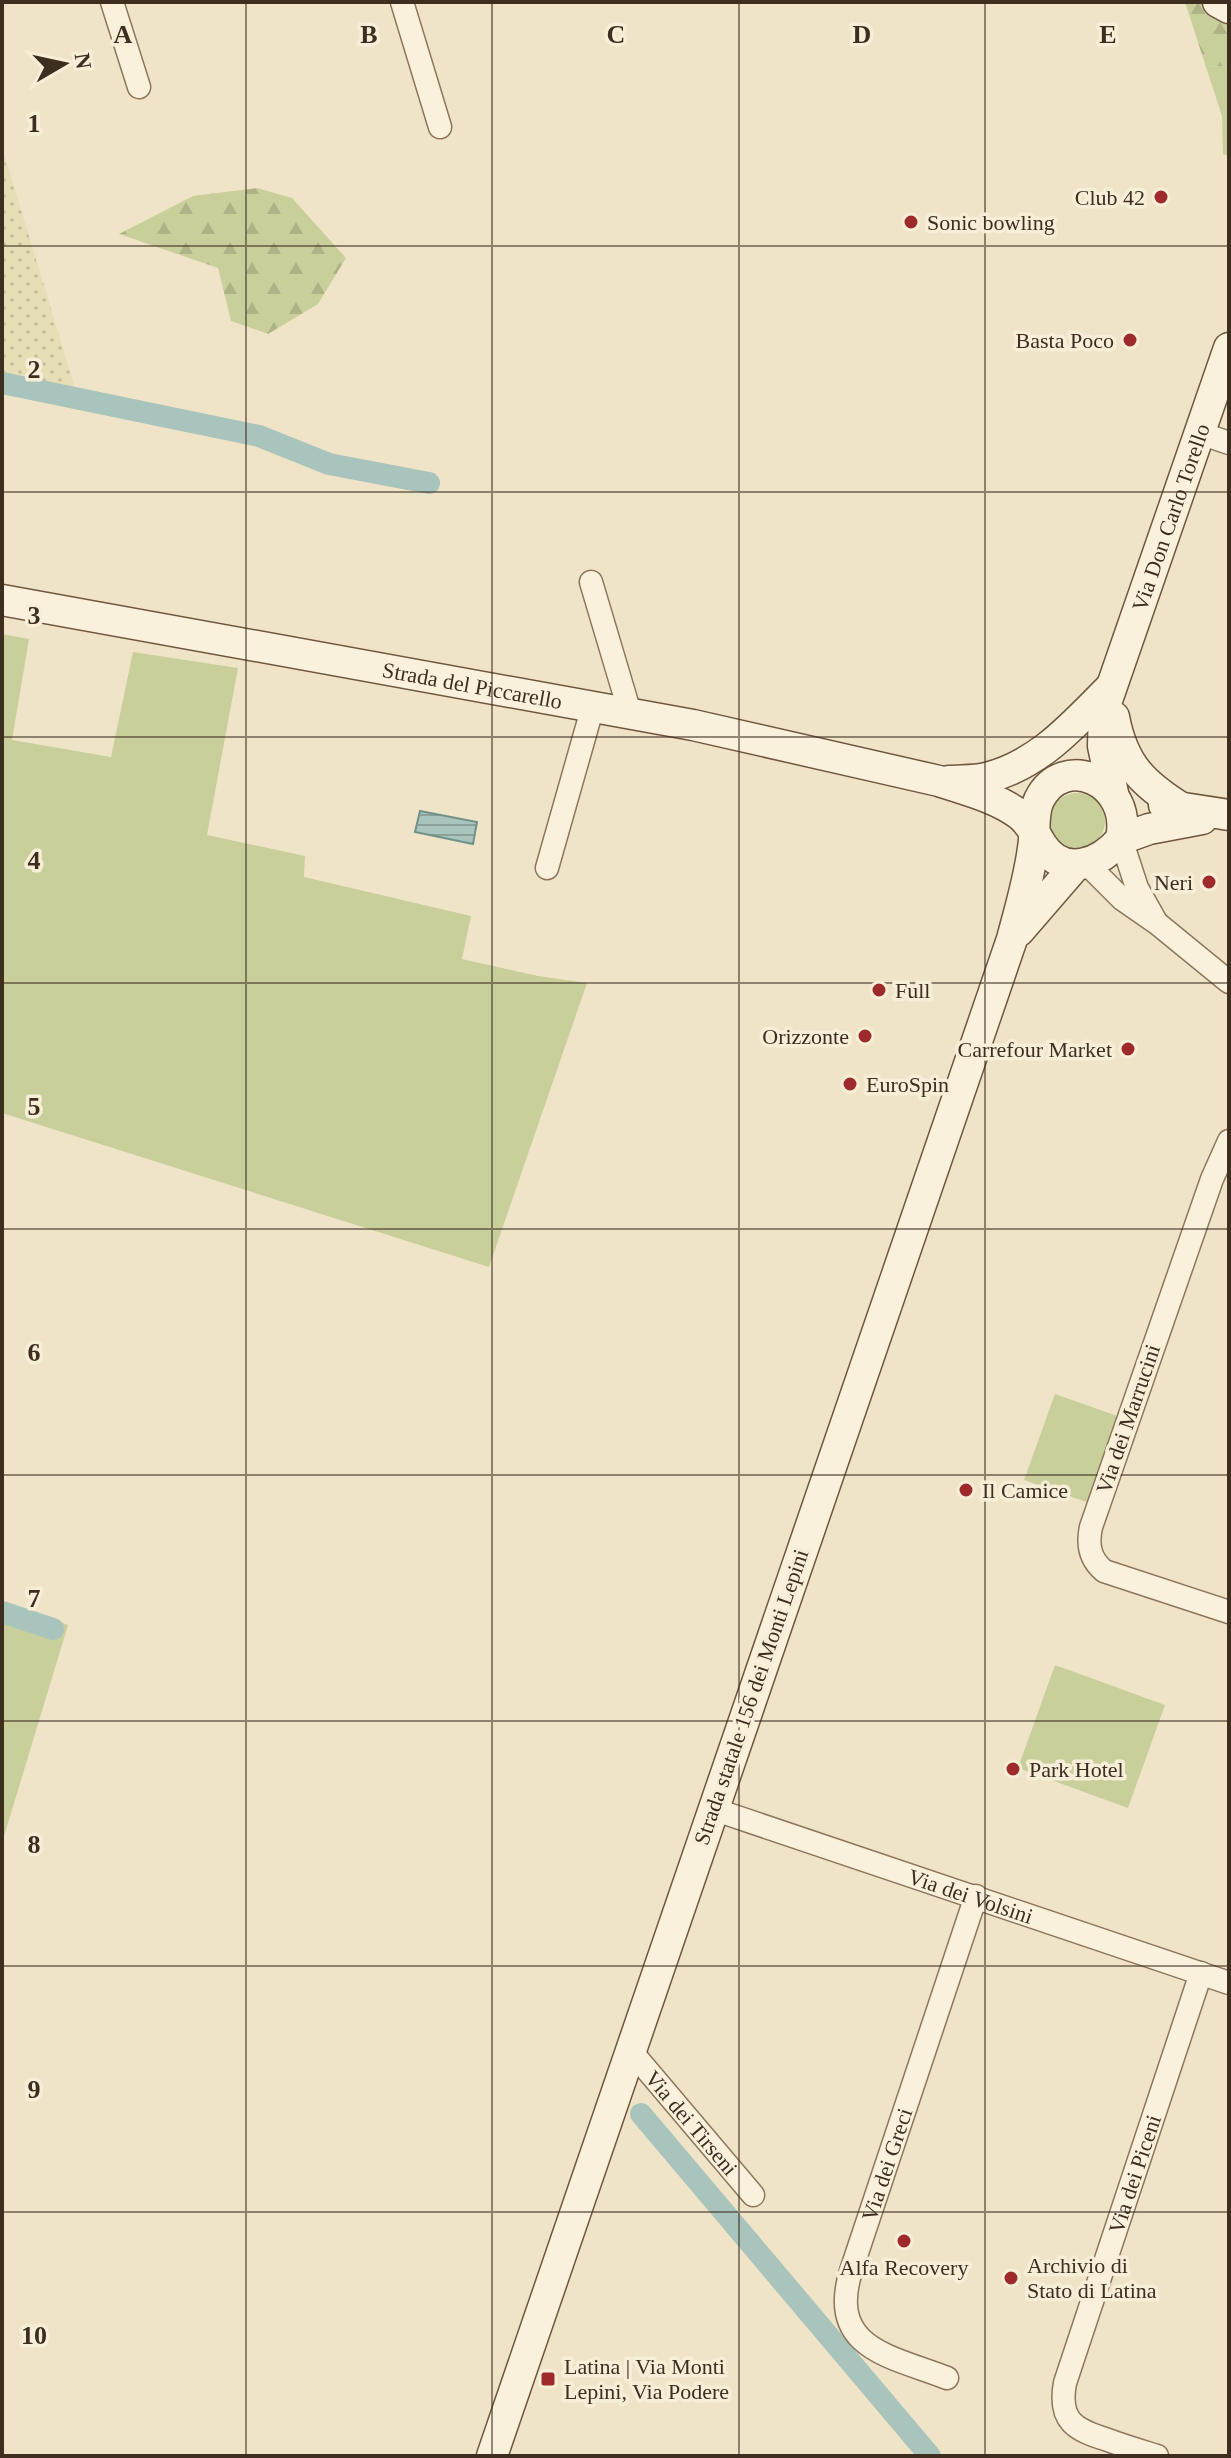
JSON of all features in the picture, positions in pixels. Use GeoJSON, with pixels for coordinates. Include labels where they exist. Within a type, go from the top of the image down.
{"type":"FeatureCollection","features":[{"type":"Feature","properties":{"kind":"main road"},"geometry":{"type":"LineString","coordinates":[[1218,2],[1229,8]]}},
{"type":"Feature","properties":{"kind":"main road","name":"Via Don Carlo Torello"},"geometry":{"type":"LineString","coordinates":[[1115,795],[1105,757],[1104,709],[1229,348]]}},
{"type":"Feature","properties":{"kind":"main road","name":"Strada del Piccarello"},"geometry":{"type":"LineString","coordinates":[[2,600],[693,725],[939,781],[980,786],[1053,784]]}},
{"type":"Feature","properties":{"kind":"main road"},"geometry":{"type":"LineString","coordinates":[[980,786],[1042,752],[1111,687]]}},
{"type":"Feature","properties":{"kind":"main road"},"geometry":{"type":"LineString","coordinates":[[1111,687],[1115,726],[1132,767],[1148,785],[1183,809]]}},
{"type":"Feature","properties":{"kind":"main road","name":"Via Don Carlo Torello"},"geometry":{"type":"LineString","coordinates":[[1053,784],[1071,763],[1111,687]]}},
{"type":"Feature","properties":{"kind":"main road"},"geometry":{"type":"LineString","coordinates":[[1053,784],[1072,776],[1089,777],[1105,784],[1115,795],[1123,816],[1121,839],[1149,829],[1226,815]]}},
{"type":"Feature","properties":{"kind":"main road","name":"Strada statale 156 dei Monti Lepini"},"geometry":{"type":"LineString","coordinates":[[492,2456],[1012,939],[1036,831],[1035,813],[1040,799],[1053,784]]}},
{"type":"Feature","properties":{"kind":"main road","name":"Strada del Piccarello"},"geometry":{"type":"LineString","coordinates":[[980,786],[1036,831]]}},
{"type":"Feature","properties":{"kind":"main road","name":"Strada del Piccarello"},"geometry":{"type":"LineString","coordinates":[[980,786],[1011,835],[1024,896]]}},
{"type":"Feature","properties":{"kind":"main road"},"geometry":{"type":"LineString","coordinates":[[1115,795],[1226,815]]}},
{"type":"Feature","properties":{"kind":"main road"},"geometry":{"type":"LineString","coordinates":[[1036,831],[1048,852],[1063,862],[1081,864]]}},
{"type":"Feature","properties":{"kind":"main road","name":"Strada statale 156 dei Monti Lepini"},"geometry":{"type":"LineString","coordinates":[[1012,939],[1081,864],[1099,860],[1121,839]]}},
{"type":"Feature","properties":{"kind":"street"},"geometry":{"type":"LineString","coordinates":[[112,2],[139,87]]}},
{"type":"Feature","properties":{"kind":"street"},"geometry":{"type":"LineString","coordinates":[[402,2],[440,127]]}},
{"type":"Feature","properties":{"kind":"street"},"geometry":{"type":"LineString","coordinates":[[1200,433],[1229,443]]}},
{"type":"Feature","properties":{"kind":"street"},"geometry":{"type":"LineString","coordinates":[[591,582],[630,713]]}},
{"type":"Feature","properties":{"kind":"street"},"geometry":{"type":"LineString","coordinates":[[547,868],[593,706]]}},
{"type":"Feature","properties":{"kind":"street"},"geometry":{"type":"LineString","coordinates":[[1121,839],[1137,888],[1158,924]]}},
{"type":"Feature","properties":{"kind":"street"},"geometry":{"type":"LineString","coordinates":[[1081,864],[1127,904],[1158,924],[1229,982]]}},
{"type":"Feature","properties":{"kind":"street","name":"Via dei Marrucini"},"geometry":{"type":"LineString","coordinates":[[1229,1141],[1212,1179],[1091,1527],[1089,1541],[1094,1561],[1104,1571],[1229,1612]]}},
{"type":"Feature","properties":{"kind":"street","name":"Via dei Volsini"},"geometry":{"type":"LineString","coordinates":[[713,1809],[1229,1983]]}},
{"type":"Feature","properties":{"kind":"street","name":"Via dei Greci"},"geometry":{"type":"LineString","coordinates":[[947,2378],[868,2345],[850,2326],[844,2304],[851,2271],[976,1896]]}},
{"type":"Feature","properties":{"kind":"street","name":"Via dei Piceni"},"geometry":{"type":"LineString","coordinates":[[1157,2456],[1079,2430],[1065,2413],[1062,2398],[1201,1973]]}},
{"type":"Feature","properties":{"kind":"street","name":"Via dei Tirseni"},"geometry":{"type":"LineString","coordinates":[[631,2051],[753,2195]]}},
{"type":"Feature","properties":{"kind":"shaded area"},"geometry":{"type":"Polygon","coordinates":[[[2,147],[78,398],[2,383],[2,147]]]}},
{"type":"Feature","properties":{"kind":"green space"},"geometry":{"type":"Polygon","coordinates":[[[1185,2],[1214,2],[1229,11],[1229,66],[1206,67],[1185,2]]]}},
{"type":"Feature","properties":{"kind":"green space"},"geometry":{"type":"Polygon","coordinates":[[[1229,66],[1229,156],[1223,154],[1222,116],[1206,67],[1229,66]]]}},
{"type":"Feature","properties":{"kind":"green space"},"geometry":{"type":"Polygon","coordinates":[[[257,188],[292,198],[346,258],[318,304],[268,334],[231,321],[218,268],[119,234],[193,196],[257,188]]]}},
{"type":"Feature","properties":{"kind":"green space"},"geometry":{"type":"Polygon","coordinates":[[[2,634],[29,639],[12,740],[111,757],[133,652],[238,668],[207,835],[305,856],[304,877],[471,916],[462,959],[587,983],[489,1267],[2,1113],[2,634]]]}},
{"type":"Feature","properties":{"kind":"green space"},"geometry":{"type":"Polygon","coordinates":[[[1077,793],[1097,801],[1105,821],[1097,841],[1077,849],[1057,841],[1049,821],[1057,801],[1077,793]]]}},
{"type":"Feature","properties":{"kind":"green space"},"geometry":{"type":"Polygon","coordinates":[[[1055,1394],[1120,1417],[1089,1503],[1024,1480],[1055,1394]]]}},
{"type":"Feature","properties":{"kind":"green space"},"geometry":{"type":"Polygon","coordinates":[[[2,1603],[68,1625],[2,1843],[2,1603]]]}},
{"type":"Feature","properties":{"kind":"green space"},"geometry":{"type":"Polygon","coordinates":[[[1055,1665],[1165,1705],[1128,1808],[1018,1768],[1055,1665]]]}},
{"type":"Feature","properties":{"kind":"water"},"geometry":{"type":"Polygon","coordinates":[[[420,811],[477,822],[473,844],[415,832],[420,811]]]}},
{"type":"Feature","properties":{"kind":"waterway"},"geometry":{"type":"LineString","coordinates":[[2,383],[259,436],[329,464],[429,483]]}},
{"type":"Feature","properties":{"kind":"waterway"},"geometry":{"type":"LineString","coordinates":[[2,1612],[53,1629]]}},
{"type":"Feature","properties":{"kind":"waterway"},"geometry":{"type":"LineString","coordinates":[[641,2114],[930,2456]]}},
{"type":"Feature","properties":{"kind":"place","name":"Club 42"},"geometry":{"type":"Point","coordinates":[1161,197]}},
{"type":"Feature","properties":{"kind":"place","name":"Sonic bowling"},"geometry":{"type":"Point","coordinates":[911,222]}},
{"type":"Feature","properties":{"kind":"place","name":"Basta Poco"},"geometry":{"type":"Point","coordinates":[1130,340]}},
{"type":"Feature","properties":{"kind":"place","name":"Neri"},"geometry":{"type":"Point","coordinates":[1209,882]}},
{"type":"Feature","properties":{"kind":"place","name":"Full"},"geometry":{"type":"Point","coordinates":[879,990]}},
{"type":"Feature","properties":{"kind":"place","name":"Orizzonte"},"geometry":{"type":"Point","coordinates":[865,1036]}},
{"type":"Feature","properties":{"kind":"place","name":"Carrefour Market"},"geometry":{"type":"Point","coordinates":[1128,1049]}},
{"type":"Feature","properties":{"kind":"place","name":"EuroSpin"},"geometry":{"type":"Point","coordinates":[850,1084]}},
{"type":"Feature","properties":{"kind":"place","name":"Il Camice"},"geometry":{"type":"Point","coordinates":[966,1490]}},
{"type":"Feature","properties":{"kind":"place","name":"Park Hotel"},"geometry":{"type":"Point","coordinates":[1013,1769]}},
{"type":"Feature","properties":{"kind":"place","name":"Alfa Recovery"},"geometry":{"type":"Point","coordinates":[904,2241]}},
{"type":"Feature","properties":{"kind":"place","name":"Archivio di Stato di Latina"},"geometry":{"type":"Point","coordinates":[1011,2278]}},
{"type":"Feature","properties":{"kind":"place","name":"Latina | Via Monti Lepini, Via Podere"},"geometry":{"type":"Point","coordinates":[548,2379]}}]}
